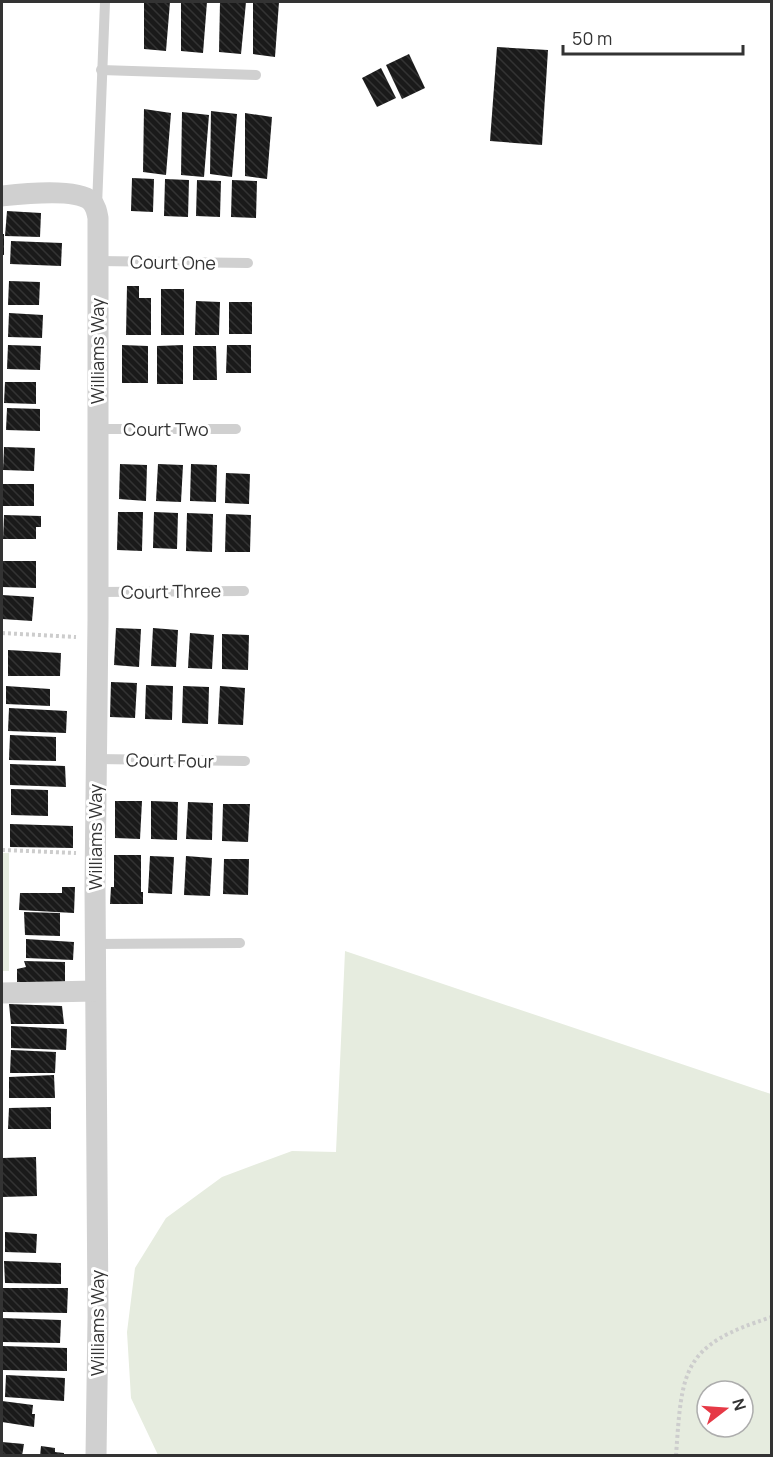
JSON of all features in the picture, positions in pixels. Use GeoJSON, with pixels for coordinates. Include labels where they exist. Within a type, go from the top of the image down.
{"type":"FeatureCollection","features":[{"type":"Feature","properties":{"kind":"street"},"geometry":{"type":"LineString","coordinates":[[2,196],[76,195],[90,201],[96,212]]}},
{"type":"Feature","properties":{"kind":"street","name":"Williams Way"},"geometry":{"type":"LineString","coordinates":[[96,212],[98,261],[98,637],[95,853],[98,1317],[96,1455]]}},
{"type":"Feature","properties":{"kind":"street"},"geometry":{"type":"LineString","coordinates":[[2,993],[95,991]]}},
{"type":"Feature","properties":{"kind":"lane","name":"Williams Way"},"geometry":{"type":"LineString","coordinates":[[96,212],[105,2]]}},
{"type":"Feature","properties":{"kind":"lane"},"geometry":{"type":"LineString","coordinates":[[101,70],[256,75]]}},
{"type":"Feature","properties":{"kind":"lane","name":"Court One"},"geometry":{"type":"LineString","coordinates":[[98,261],[248,263]]}},
{"type":"Feature","properties":{"kind":"lane","name":"Court Two"},"geometry":{"type":"LineString","coordinates":[[97,429],[236,429]]}},
{"type":"Feature","properties":{"kind":"lane","name":"Court Three"},"geometry":{"type":"LineString","coordinates":[[98,592],[244,591]]}},
{"type":"Feature","properties":{"kind":"lane","name":"Court Four"},"geometry":{"type":"LineString","coordinates":[[96,759],[245,761]]}},
{"type":"Feature","properties":{"kind":"lane"},"geometry":{"type":"LineString","coordinates":[[95,944],[240,943]]}},
{"type":"Feature","properties":{"kind":"path"},"geometry":{"type":"LineString","coordinates":[[2,633],[98,637]]}},
{"type":"Feature","properties":{"kind":"path"},"geometry":{"type":"LineString","coordinates":[[2,850],[95,853]]}},
{"type":"Feature","properties":{"kind":"path"},"geometry":{"type":"LineString","coordinates":[[676,1454],[681,1394],[692,1363],[702,1350],[714,1341],[771,1317]]}},
{"type":"Feature","properties":{"kind":"shaded area"},"geometry":{"type":"Polygon","coordinates":[[[2,853],[9,853],[9,971],[2,971],[2,853]]]}},
{"type":"Feature","properties":{"kind":"shaded area"},"geometry":{"type":"Polygon","coordinates":[[[345,951],[771,1094],[771,1455],[158,1455],[131,1398],[127,1332],[135,1268],[166,1218],[222,1177],[292,1151],[336,1152],[345,951]]]}},
{"type":"Feature","properties":{"kind":"building"},"geometry":{"type":"Polygon","coordinates":[[[144,2],[170,2],[166,51],[144,49],[144,2]]]}},
{"type":"Feature","properties":{"kind":"building"},"geometry":{"type":"Polygon","coordinates":[[[181,2],[207,2],[203,53],[181,51],[181,2]]]}},
{"type":"Feature","properties":{"kind":"building"},"geometry":{"type":"Polygon","coordinates":[[[220,2],[246,2],[241,54],[219,52],[220,2]]]}},
{"type":"Feature","properties":{"kind":"building"},"geometry":{"type":"Polygon","coordinates":[[[253,2],[279,2],[275,57],[253,54],[253,2]]]}},
{"type":"Feature","properties":{"kind":"building"},"geometry":{"type":"Polygon","coordinates":[[[497,47],[548,50],[542,145],[490,141],[497,47]]]}},
{"type":"Feature","properties":{"kind":"building"},"geometry":{"type":"Polygon","coordinates":[[[409,54],[425,88],[402,99],[386,65],[409,54]]]}},
{"type":"Feature","properties":{"kind":"building"},"geometry":{"type":"Polygon","coordinates":[[[381,68],[396,98],[377,107],[362,78],[381,68]]]}},
{"type":"Feature","properties":{"kind":"building"},"geometry":{"type":"Polygon","coordinates":[[[144,109],[171,113],[166,175],[143,172],[144,109]]]}},
{"type":"Feature","properties":{"kind":"building"},"geometry":{"type":"Polygon","coordinates":[[[211,111],[237,114],[232,177],[210,174],[211,111]]]}},
{"type":"Feature","properties":{"kind":"building"},"geometry":{"type":"Polygon","coordinates":[[[182,112],[209,115],[204,177],[181,175],[182,112]]]}},
{"type":"Feature","properties":{"kind":"building"},"geometry":{"type":"Polygon","coordinates":[[[245,113],[272,117],[267,179],[245,176],[245,113]]]}},
{"type":"Feature","properties":{"kind":"building"},"geometry":{"type":"Polygon","coordinates":[[[132,178],[154,179],[153,212],[131,211],[132,178]]]}},
{"type":"Feature","properties":{"kind":"building"},"geometry":{"type":"Polygon","coordinates":[[[165,179],[189,180],[188,217],[164,216],[165,179]]]}},
{"type":"Feature","properties":{"kind":"building"},"geometry":{"type":"Polygon","coordinates":[[[197,180],[221,181],[220,217],[196,216],[197,180]]]}},
{"type":"Feature","properties":{"kind":"building"},"geometry":{"type":"Polygon","coordinates":[[[232,180],[257,181],[256,218],[231,217],[232,180]]]}},
{"type":"Feature","properties":{"kind":"building"},"geometry":{"type":"Polygon","coordinates":[[[7,211],[41,213],[40,237],[5,236],[7,211]]]}},
{"type":"Feature","properties":{"kind":"building"},"geometry":{"type":"Polygon","coordinates":[[[2,234],[4,234],[4,255],[2,255],[2,234]]]}},
{"type":"Feature","properties":{"kind":"building"},"geometry":{"type":"Polygon","coordinates":[[[11,241],[62,243],[61,266],[10,264],[11,241]]]}},
{"type":"Feature","properties":{"kind":"building"},"geometry":{"type":"Polygon","coordinates":[[[9,281],[40,282],[39,305],[8,305],[9,281]]]}},
{"type":"Feature","properties":{"kind":"building"},"geometry":{"type":"Polygon","coordinates":[[[127,286],[139,286],[139,298],[151,298],[151,335],[126,335],[127,286]]]}},
{"type":"Feature","properties":{"kind":"building"},"geometry":{"type":"Polygon","coordinates":[[[161,289],[184,289],[184,335],[161,335],[161,289]]]}},
{"type":"Feature","properties":{"kind":"building"},"geometry":{"type":"Polygon","coordinates":[[[196,301],[220,302],[219,335],[195,335],[196,301]]]}},
{"type":"Feature","properties":{"kind":"building"},"geometry":{"type":"Polygon","coordinates":[[[229,302],[252,302],[252,334],[229,334],[229,302]]]}},
{"type":"Feature","properties":{"kind":"building"},"geometry":{"type":"Polygon","coordinates":[[[9,313],[43,315],[42,338],[8,337],[9,313]]]}},
{"type":"Feature","properties":{"kind":"building"},"geometry":{"type":"Polygon","coordinates":[[[8,345],[41,346],[40,370],[7,369],[8,345]]]}},
{"type":"Feature","properties":{"kind":"building"},"geometry":{"type":"Polygon","coordinates":[[[122,345],[148,346],[148,383],[122,383],[122,345]]]}},
{"type":"Feature","properties":{"kind":"building"},"geometry":{"type":"Polygon","coordinates":[[[183,345],[183,384],[157,384],[157,346],[183,345]]]}},
{"type":"Feature","properties":{"kind":"building"},"geometry":{"type":"Polygon","coordinates":[[[227,345],[251,345],[251,373],[226,373],[227,345]]]}},
{"type":"Feature","properties":{"kind":"building"},"geometry":{"type":"Polygon","coordinates":[[[193,346],[216,346],[217,380],[193,380],[193,346]]]}},
{"type":"Feature","properties":{"kind":"building"},"geometry":{"type":"Polygon","coordinates":[[[5,382],[36,382],[36,404],[4,403],[5,382]]]}},
{"type":"Feature","properties":{"kind":"building"},"geometry":{"type":"Polygon","coordinates":[[[7,408],[40,409],[40,431],[6,430],[7,408]]]}},
{"type":"Feature","properties":{"kind":"building"},"geometry":{"type":"Polygon","coordinates":[[[4,447],[35,448],[34,471],[3,470],[4,447]]]}},
{"type":"Feature","properties":{"kind":"building"},"geometry":{"type":"Polygon","coordinates":[[[120,464],[147,465],[146,501],[119,499],[120,464]]]}},
{"type":"Feature","properties":{"kind":"building"},"geometry":{"type":"Polygon","coordinates":[[[158,464],[183,465],[181,502],[156,501],[158,464]]]}},
{"type":"Feature","properties":{"kind":"building"},"geometry":{"type":"Polygon","coordinates":[[[191,464],[217,465],[216,502],[190,501],[191,464]]]}},
{"type":"Feature","properties":{"kind":"building"},"geometry":{"type":"Polygon","coordinates":[[[226,473],[250,474],[249,504],[225,503],[226,473]]]}},
{"type":"Feature","properties":{"kind":"building"},"geometry":{"type":"Polygon","coordinates":[[[3,484],[34,484],[34,506],[2,506],[3,484]]]}},
{"type":"Feature","properties":{"kind":"building"},"geometry":{"type":"Polygon","coordinates":[[[118,512],[143,512],[142,551],[117,550],[118,512]]]}},
{"type":"Feature","properties":{"kind":"building"},"geometry":{"type":"Polygon","coordinates":[[[154,512],[178,513],[177,549],[153,548],[154,512]]]}},
{"type":"Feature","properties":{"kind":"building"},"geometry":{"type":"Polygon","coordinates":[[[187,513],[213,514],[212,552],[186,551],[187,513]]]}},
{"type":"Feature","properties":{"kind":"building"},"geometry":{"type":"Polygon","coordinates":[[[226,514],[251,515],[250,552],[225,552],[226,514]]]}},
{"type":"Feature","properties":{"kind":"building"},"geometry":{"type":"Polygon","coordinates":[[[4,515],[41,516],[41,527],[36,527],[36,539],[3,539],[4,515]]]}},
{"type":"Feature","properties":{"kind":"building"},"geometry":{"type":"Polygon","coordinates":[[[2,561],[36,561],[36,588],[2,587],[2,561]]]}},
{"type":"Feature","properties":{"kind":"building"},"geometry":{"type":"Polygon","coordinates":[[[2,595],[34,597],[32,621],[2,619],[2,595]]]}},
{"type":"Feature","properties":{"kind":"building"},"geometry":{"type":"Polygon","coordinates":[[[116,628],[141,629],[139,667],[114,665],[116,628]]]}},
{"type":"Feature","properties":{"kind":"building"},"geometry":{"type":"Polygon","coordinates":[[[153,628],[178,630],[176,667],[151,666],[153,628]]]}},
{"type":"Feature","properties":{"kind":"building"},"geometry":{"type":"Polygon","coordinates":[[[190,633],[214,635],[212,669],[188,668],[190,633]]]}},
{"type":"Feature","properties":{"kind":"building"},"geometry":{"type":"Polygon","coordinates":[[[222,634],[249,635],[248,670],[222,669],[222,634]]]}},
{"type":"Feature","properties":{"kind":"building"},"geometry":{"type":"Polygon","coordinates":[[[8,650],[61,653],[60,676],[8,676],[8,650]]]}},
{"type":"Feature","properties":{"kind":"building"},"geometry":{"type":"Polygon","coordinates":[[[111,682],[137,683],[135,718],[110,717],[111,682]]]}},
{"type":"Feature","properties":{"kind":"building"},"geometry":{"type":"Polygon","coordinates":[[[146,685],[173,686],[172,720],[145,719],[146,685]]]}},
{"type":"Feature","properties":{"kind":"building"},"geometry":{"type":"Polygon","coordinates":[[[6,686],[50,689],[50,706],[6,704],[6,686]]]}},
{"type":"Feature","properties":{"kind":"building"},"geometry":{"type":"Polygon","coordinates":[[[183,686],[209,687],[208,724],[182,723],[183,686]]]}},
{"type":"Feature","properties":{"kind":"building"},"geometry":{"type":"Polygon","coordinates":[[[220,686],[245,688],[243,725],[218,724],[220,686]]]}},
{"type":"Feature","properties":{"kind":"building"},"geometry":{"type":"Polygon","coordinates":[[[9,708],[67,711],[66,733],[8,731],[9,708]]]}},
{"type":"Feature","properties":{"kind":"building"},"geometry":{"type":"Polygon","coordinates":[[[10,735],[56,737],[56,761],[9,760],[10,735]]]}},
{"type":"Feature","properties":{"kind":"building"},"geometry":{"type":"Polygon","coordinates":[[[10,764],[65,766],[66,787],[10,785],[10,764]]]}},
{"type":"Feature","properties":{"kind":"building"},"geometry":{"type":"Polygon","coordinates":[[[11,789],[48,790],[48,816],[11,815],[11,789]]]}},
{"type":"Feature","properties":{"kind":"building"},"geometry":{"type":"Polygon","coordinates":[[[115,801],[142,801],[140,839],[115,838],[115,801]]]}},
{"type":"Feature","properties":{"kind":"building"},"geometry":{"type":"Polygon","coordinates":[[[151,801],[178,802],[177,840],[151,839],[151,801]]]}},
{"type":"Feature","properties":{"kind":"building"},"geometry":{"type":"Polygon","coordinates":[[[188,802],[213,803],[212,840],[186,839],[188,802]]]}},
{"type":"Feature","properties":{"kind":"building"},"geometry":{"type":"Polygon","coordinates":[[[223,804],[250,804],[248,842],[222,841],[223,804]]]}},
{"type":"Feature","properties":{"kind":"building"},"geometry":{"type":"Polygon","coordinates":[[[10,824],[73,826],[73,848],[10,847],[10,824]]]}},
{"type":"Feature","properties":{"kind":"building"},"geometry":{"type":"Polygon","coordinates":[[[114,855],[141,855],[143,904],[110,904],[111,887],[114,887],[114,855]]]}},
{"type":"Feature","properties":{"kind":"building"},"geometry":{"type":"Polygon","coordinates":[[[150,856],[174,857],[172,894],[148,893],[150,856]]]}},
{"type":"Feature","properties":{"kind":"building"},"geometry":{"type":"Polygon","coordinates":[[[186,856],[212,858],[210,896],[184,895],[186,856]]]}},
{"type":"Feature","properties":{"kind":"building"},"geometry":{"type":"Polygon","coordinates":[[[224,859],[249,859],[248,895],[223,894],[224,859]]]}},
{"type":"Feature","properties":{"kind":"building"},"geometry":{"type":"Polygon","coordinates":[[[62,887],[75,887],[74,913],[19,910],[20,893],[62,893],[62,887]]]}},
{"type":"Feature","properties":{"kind":"building"},"geometry":{"type":"Polygon","coordinates":[[[24,912],[60,913],[60,936],[25,935],[24,912]]]}},
{"type":"Feature","properties":{"kind":"building"},"geometry":{"type":"Polygon","coordinates":[[[26,939],[74,942],[73,960],[26,958],[26,939]]]}},
{"type":"Feature","properties":{"kind":"building"},"geometry":{"type":"Polygon","coordinates":[[[24,961],[65,962],[65,984],[17,982],[17,969],[26,967],[24,961]]]}},
{"type":"Feature","properties":{"kind":"building"},"geometry":{"type":"Polygon","coordinates":[[[9,1004],[62,1006],[64,1024],[11,1024],[9,1004]]]}},
{"type":"Feature","properties":{"kind":"building"},"geometry":{"type":"Polygon","coordinates":[[[11,1026],[67,1029],[66,1050],[11,1048],[11,1026]]]}},
{"type":"Feature","properties":{"kind":"building"},"geometry":{"type":"Polygon","coordinates":[[[11,1050],[56,1052],[55,1073],[10,1073],[11,1050]]]}},
{"type":"Feature","properties":{"kind":"building"},"geometry":{"type":"Polygon","coordinates":[[[54,1075],[55,1098],[9,1098],[9,1077],[54,1075]]]}},
{"type":"Feature","properties":{"kind":"building"},"geometry":{"type":"Polygon","coordinates":[[[51,1107],[51,1129],[8,1129],[9,1108],[51,1107]]]}},
{"type":"Feature","properties":{"kind":"building"},"geometry":{"type":"Polygon","coordinates":[[[36,1157],[37,1196],[2,1197],[2,1158],[36,1157]]]}},
{"type":"Feature","properties":{"kind":"building"},"geometry":{"type":"Polygon","coordinates":[[[5,1232],[37,1234],[36,1253],[5,1252],[5,1232]]]}},
{"type":"Feature","properties":{"kind":"building"},"geometry":{"type":"Polygon","coordinates":[[[4,1261],[61,1263],[61,1284],[5,1283],[4,1261]]]}},
{"type":"Feature","properties":{"kind":"building"},"geometry":{"type":"Polygon","coordinates":[[[3,1288],[68,1288],[67,1313],[3,1312],[3,1288]]]}},
{"type":"Feature","properties":{"kind":"building"},"geometry":{"type":"Polygon","coordinates":[[[2,1318],[61,1320],[60,1343],[2,1342],[2,1318]]]}},
{"type":"Feature","properties":{"kind":"building"},"geometry":{"type":"Polygon","coordinates":[[[3,1346],[67,1348],[67,1371],[2,1370],[3,1346]]]}},
{"type":"Feature","properties":{"kind":"building"},"geometry":{"type":"Polygon","coordinates":[[[6,1375],[65,1378],[64,1401],[5,1397],[6,1375]]]}},
{"type":"Feature","properties":{"kind":"building"},"geometry":{"type":"Polygon","coordinates":[[[2,1401],[33,1405],[34,1427],[2,1422],[2,1401]]]}},
{"type":"Feature","properties":{"kind":"building"},"geometry":{"type":"Polygon","coordinates":[[[2,1442],[24,1444],[22,1456],[2,1456],[2,1442]]]}},
{"type":"Feature","properties":{"kind":"building"},"geometry":{"type":"Polygon","coordinates":[[[41,1446],[55,1448],[55,1452],[64,1453],[64,1456],[40,1456],[41,1446]]]}}]}
